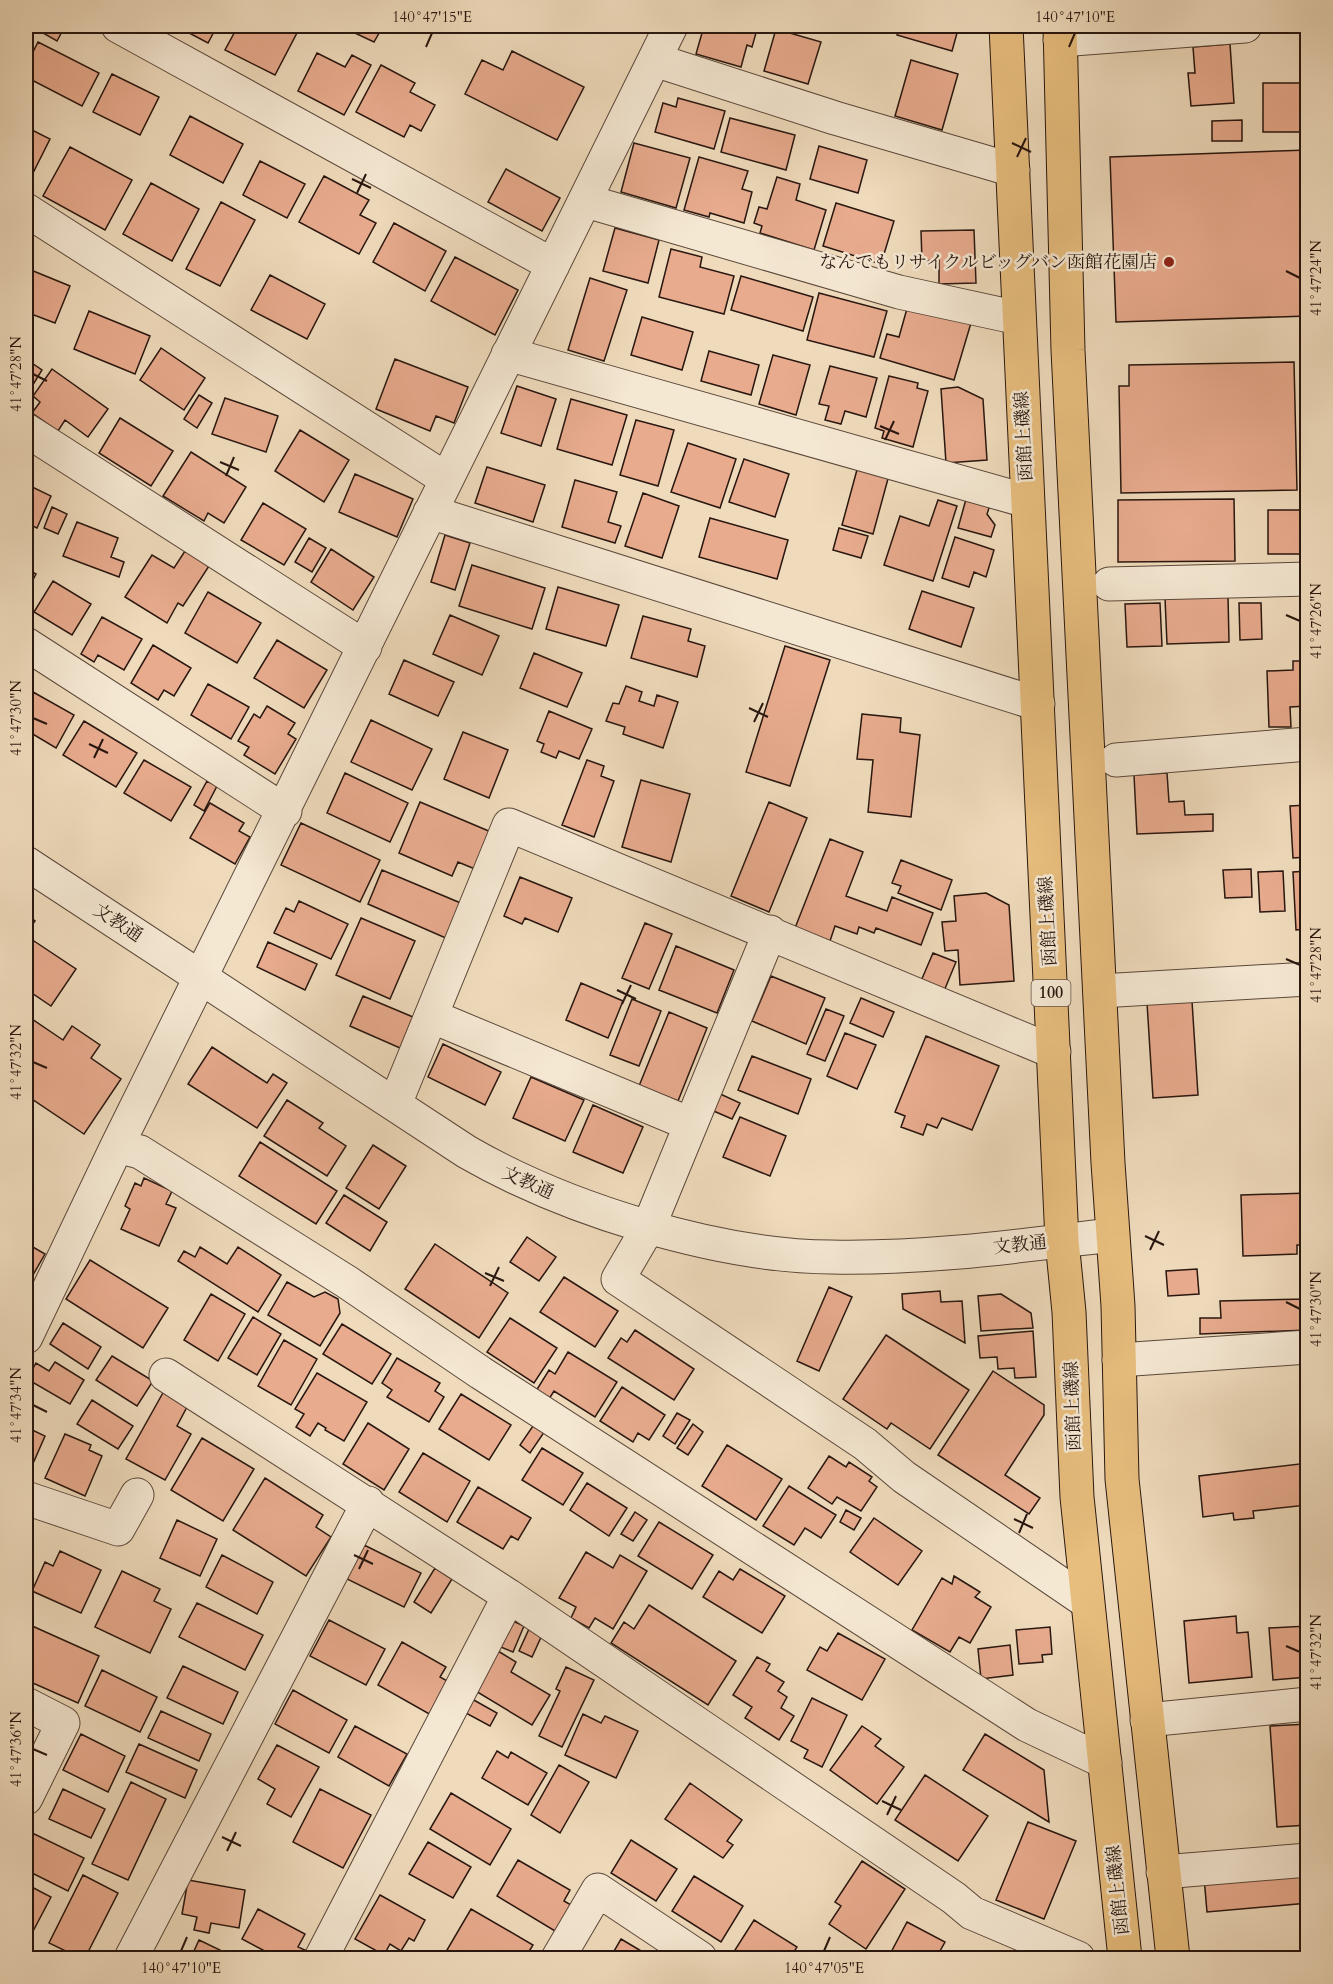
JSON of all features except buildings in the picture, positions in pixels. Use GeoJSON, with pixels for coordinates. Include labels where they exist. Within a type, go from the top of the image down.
{"type":"FeatureCollection","features":[{"type":"Feature","properties":{"kind":"main road","name":"函館上磯線"},"geometry":{"type":"LineString","coordinates":[[1006,26],[1062,1241],[1069,1312],[1077,1497],[1125,1959]]}},
{"type":"Feature","properties":{"kind":"main road"},"geometry":{"type":"LineString","coordinates":[[1060,33],[1068,350],[1119,1360],[1122,1479],[1173,1959]]}},
{"type":"Feature","properties":{"kind":"street"},"geometry":{"type":"LineString","coordinates":[[118,26],[554,265]]}},
{"type":"Feature","properties":{"kind":"street"},"geometry":{"type":"LineString","coordinates":[[28,1326],[285,811],[446,479],[671,26]]}},
{"type":"Feature","properties":{"kind":"street"},"geometry":{"type":"LineString","coordinates":[[1060,33],[1245,26]]}},
{"type":"Feature","properties":{"kind":"street"},"geometry":{"type":"LineString","coordinates":[[655,60],[835,118],[1013,170]]}},
{"type":"Feature","properties":{"kind":"street"},"geometry":{"type":"LineString","coordinates":[[586,201],[899,292],[1019,318]]}},
{"type":"Feature","properties":{"kind":"street"},"geometry":{"type":"LineString","coordinates":[[26,210],[446,479]]}},
{"type":"Feature","properties":{"kind":"street"},"geometry":{"type":"LineString","coordinates":[[508,354],[1028,501]]}},
{"type":"Feature","properties":{"kind":"street"},"geometry":{"type":"LineString","coordinates":[[26,430],[365,647]]}},
{"type":"Feature","properties":{"kind":"street"},"geometry":{"type":"LineString","coordinates":[[430,512],[1038,704]]}},
{"type":"Feature","properties":{"kind":"street"},"geometry":{"type":"LineString","coordinates":[[1109,584],[1308,579]]}},
{"type":"Feature","properties":{"kind":"street"},"geometry":{"type":"LineString","coordinates":[[26,644],[285,811]]}},
{"type":"Feature","properties":{"kind":"street"},"geometry":{"type":"LineString","coordinates":[[1116,760],[1308,744]]}},
{"type":"Feature","properties":{"kind":"street"},"geometry":{"type":"LineString","coordinates":[[395,1104],[509,825],[1054,1052]]}},
{"type":"Feature","properties":{"kind":"street","name":"文教通"},"geometry":{"type":"LineString","coordinates":[[26,863],[500,1171],[558,1196],[649,1226],[739,1248],[829,1258],[906,1256],[1112,1235]]}},
{"type":"Feature","properties":{"kind":"street"},"geometry":{"type":"LineString","coordinates":[[770,932],[649,1226],[618,1279],[865,1444],[904,1477],[1087,1602]]}},
{"type":"Feature","properties":{"kind":"street"},"geometry":{"type":"LineString","coordinates":[[1100,991],[1308,979]]}},
{"type":"Feature","properties":{"kind":"street"},"geometry":{"type":"LineString","coordinates":[[431,1016],[690,1124]]}},
{"type":"Feature","properties":{"kind":"street"},"geometry":{"type":"LineString","coordinates":[[117,1146],[140,1152],[347,1282],[481,1373],[1027,1725],[1105,1762]]}},
{"type":"Feature","properties":{"kind":"street"},"geometry":{"type":"LineString","coordinates":[[1119,1360],[1308,1347]]}},
{"type":"Feature","properties":{"kind":"street"},"geometry":{"type":"LineString","coordinates":[[166,1375],[368,1503],[509,1596],[954,1898],[972,1913],[1078,1959]]}},
{"type":"Feature","properties":{"kind":"street"},"geometry":{"type":"LineString","coordinates":[[26,1498],[118,1529],[137,1495]]}},
{"type":"Feature","properties":{"kind":"street"},"geometry":{"type":"LineString","coordinates":[[131,1959],[368,1503]]}},
{"type":"Feature","properties":{"kind":"street"},"geometry":{"type":"LineString","coordinates":[[321,1959],[509,1596]]}},
{"type":"Feature","properties":{"kind":"street"},"geometry":{"type":"LineString","coordinates":[[26,1704],[63,1723],[26,1798]]}},
{"type":"Feature","properties":{"kind":"street"},"geometry":{"type":"LineString","coordinates":[[1148,1720],[1308,1704]]}},
{"type":"Feature","properties":{"kind":"street"},"geometry":{"type":"LineString","coordinates":[[1163,1872],[1308,1860]]}},
{"type":"Feature","properties":{"kind":"street"},"geometry":{"type":"LineString","coordinates":[[558,1959],[598,1890],[700,1959]]}},
{"type":"Feature","properties":{"kind":"place","name":"なんでもリサイクルビッグバン函館花園店"},"geometry":{"type":"Point","coordinates":[1169,262]}}]}
